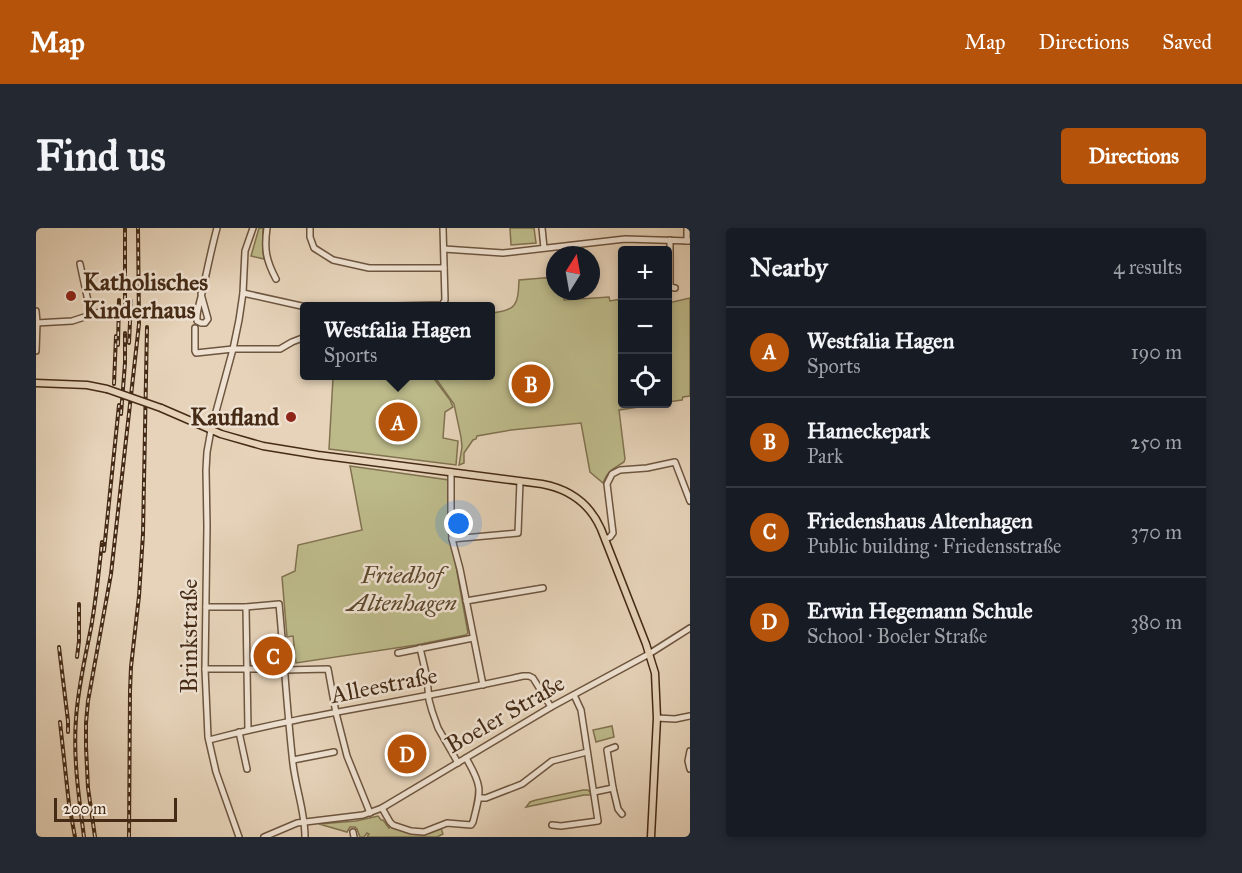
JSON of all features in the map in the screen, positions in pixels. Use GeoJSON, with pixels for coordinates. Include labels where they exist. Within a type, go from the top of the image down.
{"type":"FeatureCollection","features":[{"type":"Feature","properties":{"kind":"main road"},"geometry":{"type":"LineString","coordinates":[[36,383],[87,385],[107,389],[135,398],[200,426],[253,444],[549,485],[572,495],[586,506],[599,525],[650,654],[656,680],[657,718],[651,837]]}},
{"type":"Feature","properties":{"kind":"street"},"geometry":{"type":"LineString","coordinates":[[201,294],[208,319],[201,323],[197,321],[196,316],[201,294],[217,228]]}},
{"type":"Feature","properties":{"kind":"street","name":"Brinkstraße"},"geometry":{"type":"LineString","coordinates":[[239,837],[216,772],[209,740],[205,669],[206,470],[211,430],[233,349],[241,309],[245,251],[253,228]]}},
{"type":"Feature","properties":{"kind":"street"},"geometry":{"type":"LineString","coordinates":[[267,228],[264,246],[270,268],[276,279]]}},
{"type":"Feature","properties":{"kind":"street"},"geometry":{"type":"LineString","coordinates":[[310,228],[314,248],[333,260],[369,268],[444,268]]}},
{"type":"Feature","properties":{"kind":"street"},"geometry":{"type":"LineString","coordinates":[[443,228],[444,302]]}},
{"type":"Feature","properties":{"kind":"street"},"geometry":{"type":"LineString","coordinates":[[542,228],[544,248]]}},
{"type":"Feature","properties":{"kind":"street"},"geometry":{"type":"LineString","coordinates":[[444,249],[503,253],[625,239],[688,241],[687,228]]}},
{"type":"Feature","properties":{"kind":"street"},"geometry":{"type":"LineString","coordinates":[[670,240],[670,287],[675,288]]}},
{"type":"Feature","properties":{"kind":"street"},"geometry":{"type":"LineString","coordinates":[[80,264],[91,315]]}},
{"type":"Feature","properties":{"kind":"street"},"geometry":{"type":"LineString","coordinates":[[243,293],[300,305]]}},
{"type":"Feature","properties":{"kind":"street"},"geometry":{"type":"LineString","coordinates":[[37,323],[72,321],[106,310]]}},
{"type":"Feature","properties":{"kind":"street"},"geometry":{"type":"LineString","coordinates":[[36,312],[36,351]]}},
{"type":"Feature","properties":{"kind":"street"},"geometry":{"type":"LineString","coordinates":[[195,328],[196,353],[233,349],[280,349],[300,339]]}},
{"type":"Feature","properties":{"kind":"street"},"geometry":{"type":"LineString","coordinates":[[605,539],[613,533],[607,484],[615,472],[675,462],[690,501]]}},
{"type":"Feature","properties":{"kind":"street"},"geometry":{"type":"LineString","coordinates":[[451,472],[452,539],[483,685]]}},
{"type":"Feature","properties":{"kind":"street"},"geometry":{"type":"LineString","coordinates":[[452,539],[518,533],[520,481]]}},
{"type":"Feature","properties":{"kind":"street"},"geometry":{"type":"LineString","coordinates":[[466,601],[543,588]]}},
{"type":"Feature","properties":{"kind":"street"},"geometry":{"type":"LineString","coordinates":[[206,607],[246,608],[279,604],[292,760],[305,822],[305,837]]}},
{"type":"Feature","properties":{"kind":"street"},"geometry":{"type":"LineString","coordinates":[[246,608],[248,730]]}},
{"type":"Feature","properties":{"kind":"street","name":"Boeler Straße"},"geometry":{"type":"LineString","coordinates":[[264,837],[290,825],[370,813],[382,808],[551,707],[650,654],[690,628]]}},
{"type":"Feature","properties":{"kind":"street"},"geometry":{"type":"LineString","coordinates":[[398,652],[473,638]]}},
{"type":"Feature","properties":{"kind":"street"},"geometry":{"type":"LineString","coordinates":[[420,648],[432,711],[438,728],[458,762]]}},
{"type":"Feature","properties":{"kind":"street"},"geometry":{"type":"LineString","coordinates":[[205,669],[260,669]]}},
{"type":"Feature","properties":{"kind":"street"},"geometry":{"type":"LineString","coordinates":[[285,670],[328,669],[347,756],[370,813]]}},
{"type":"Feature","properties":{"kind":"street","name":"Alleestraße"},"geometry":{"type":"LineString","coordinates":[[209,740],[248,730],[483,685],[523,675],[534,680],[551,707]]}},
{"type":"Feature","properties":{"kind":"street"},"geometry":{"type":"LineString","coordinates":[[552,825],[598,821],[581,710],[574,695]]}},
{"type":"Feature","properties":{"kind":"street"},"geometry":{"type":"LineString","coordinates":[[657,718],[675,719],[690,716]]}},
{"type":"Feature","properties":{"kind":"street"},"geometry":{"type":"LineString","coordinates":[[239,732],[248,769]]}},
{"type":"Feature","properties":{"kind":"street"},"geometry":{"type":"LineString","coordinates":[[615,747],[607,750],[613,788],[618,809],[622,814]]}},
{"type":"Feature","properties":{"kind":"street"},"geometry":{"type":"LineString","coordinates":[[292,760],[334,752]]}},
{"type":"Feature","properties":{"kind":"street"},"geometry":{"type":"LineString","coordinates":[[479,798],[486,798],[522,784],[552,761],[587,752]]}},
{"type":"Feature","properties":{"kind":"street"},"geometry":{"type":"LineString","coordinates":[[690,752],[688,761],[690,769]]}},
{"type":"Feature","properties":{"kind":"street"},"geometry":{"type":"LineString","coordinates":[[382,808],[386,818],[393,825],[411,831],[424,831],[447,823],[472,824],[479,792],[476,776],[466,758]]}},
{"type":"Feature","properties":{"kind":"street"},"geometry":{"type":"LineString","coordinates":[[594,792],[613,788]]}},
{"type":"Feature","properties":{"kind":"green space"},"geometry":{"type":"Polygon","coordinates":[[[259,228],[263,228],[264,259],[251,256],[259,228]]]}},
{"type":"Feature","properties":{"kind":"green space"},"geometry":{"type":"Polygon","coordinates":[[[510,228],[534,228],[536,243],[511,245],[510,228]]]}},
{"type":"Feature","properties":{"kind":"green space"},"geometry":{"type":"Polygon","coordinates":[[[546,278],[546,300],[600,300],[600,298],[609,297],[610,301],[618,300],[618,408],[632,408],[619,410],[624,462],[609,472],[603,483],[590,472],[581,423],[477,436],[464,453],[464,463],[459,465],[462,447],[454,404],[437,380],[495,380],[495,313],[511,308],[518,295],[519,280],[546,278]]]}},
{"type":"Feature","properties":{"kind":"green space"},"geometry":{"type":"Polygon","coordinates":[[[690,298],[690,396],[672,401],[672,354],[672,302],[690,298]]]}},
{"type":"Feature","properties":{"kind":"green space"},"geometry":{"type":"Polygon","coordinates":[[[333,380],[435,380],[453,407],[445,412],[443,438],[458,441],[456,465],[329,449],[333,380]]]}},
{"type":"Feature","properties":{"kind":"green space","name":"Friedhof Altenhagen"},"geometry":{"type":"Polygon","coordinates":[[[350,466],[449,480],[452,544],[468,633],[466,635],[296,663],[293,636],[287,637],[282,577],[295,571],[298,545],[362,530],[350,466]]]}},
{"type":"Feature","properties":{"kind":"green space"},"geometry":{"type":"Polygon","coordinates":[[[612,726],[614,737],[596,742],[593,730],[612,726]]]}},
{"type":"Feature","properties":{"kind":"green space"},"geometry":{"type":"Polygon","coordinates":[[[588,790],[593,795],[526,807],[530,802],[536,800],[588,790]]]}},
{"type":"Feature","properties":{"kind":"green space"},"geometry":{"type":"Polygon","coordinates":[[[378,816],[389,828],[391,826],[398,829],[431,830],[432,832],[441,828],[443,834],[437,837],[367,837],[369,834],[367,833],[364,837],[360,837],[355,827],[350,827],[347,832],[319,824],[356,821],[378,816]]]}},
{"type":"Feature","properties":{"kind":"railway"},"geometry":{"type":"LineString","coordinates":[[125,228],[125,309]]}},
{"type":"Feature","properties":{"kind":"railway"},"geometry":{"type":"LineString","coordinates":[[95,837],[88,788],[86,723],[111,574],[139,324],[138,228]]}},
{"type":"Feature","properties":{"kind":"railway"},"geometry":{"type":"LineString","coordinates":[[118,345],[119,300]]}},
{"type":"Feature","properties":{"kind":"railway"},"geometry":{"type":"LineString","coordinates":[[129,343],[131,301]]}},
{"type":"Feature","properties":{"kind":"railway"},"geometry":{"type":"LineString","coordinates":[[129,837],[130,691],[143,534],[147,327]]}},
{"type":"Feature","properties":{"kind":"railway"},"geometry":{"type":"LineString","coordinates":[[121,414],[125,333]]}},
{"type":"Feature","properties":{"kind":"railway"},"geometry":{"type":"LineString","coordinates":[[114,384],[116,336]]}},
{"type":"Feature","properties":{"kind":"railway"},"geometry":{"type":"LineString","coordinates":[[104,551],[119,405]]}},
{"type":"Feature","properties":{"kind":"railway"},"geometry":{"type":"LineString","coordinates":[[84,837],[78,793],[75,734],[80,684],[91,628],[102,542]]}},
{"type":"Feature","properties":{"kind":"railway"},"geometry":{"type":"LineString","coordinates":[[77,657],[79,604]]}},
{"type":"Feature","properties":{"kind":"railway"},"geometry":{"type":"LineString","coordinates":[[59,647],[68,732]]}},
{"type":"Feature","properties":{"kind":"railway"},"geometry":{"type":"LineString","coordinates":[[60,722],[75,837]]}},
{"type":"Feature","properties":{"kind":"place","name":"Katholisches Kinderhaus"},"geometry":{"type":"Point","coordinates":[71,296]}},
{"type":"Feature","properties":{"kind":"place","name":"Hameckepark"},"geometry":{"type":"Point","coordinates":[531,384]}},
{"type":"Feature","properties":{"kind":"place","name":"Kaufland"},"geometry":{"type":"Point","coordinates":[291,417]}},
{"type":"Feature","properties":{"kind":"place","name":"Westfalia Hagen"},"geometry":{"type":"Point","coordinates":[398,422]}},
{"type":"Feature","properties":{"kind":"place","name":"Friedenshaus Altenhagen"},"geometry":{"type":"Point","coordinates":[273,656]}},
{"type":"Feature","properties":{"kind":"place","name":"Erwin Hegemann Schule"},"geometry":{"type":"Point","coordinates":[407,754]}}]}
